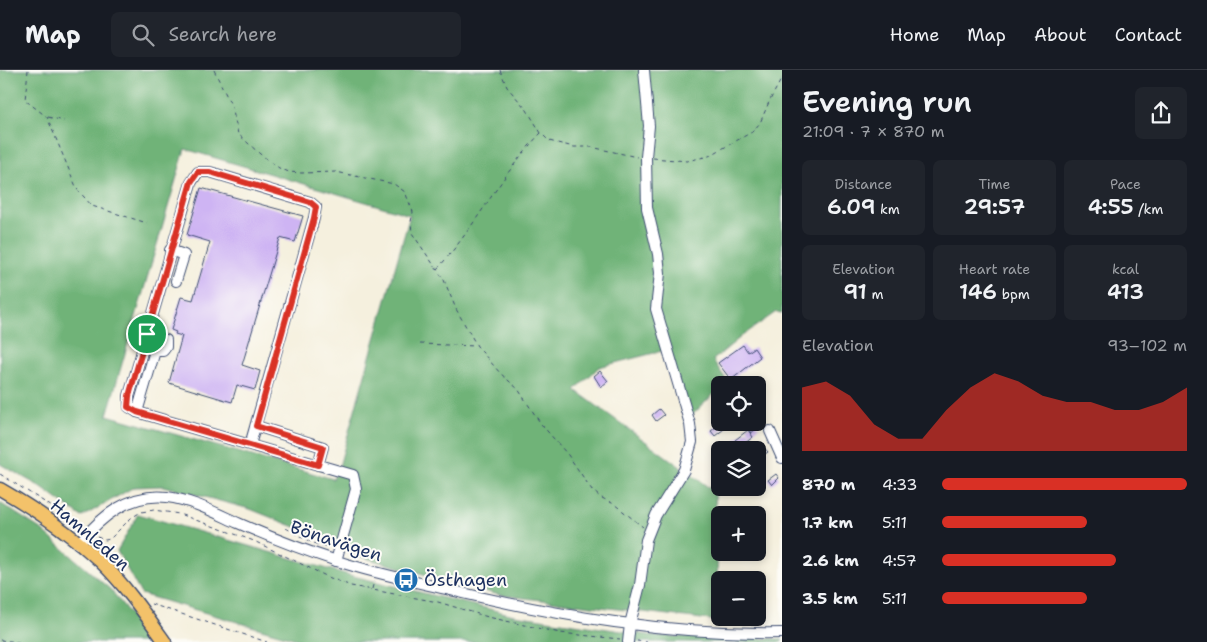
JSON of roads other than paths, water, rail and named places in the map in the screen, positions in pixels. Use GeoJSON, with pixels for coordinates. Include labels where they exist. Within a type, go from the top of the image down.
{"type":"FeatureCollection","features":[{"type":"Feature","properties":{"kind":"main road","name":"Hamnleden"},"geometry":{"type":"LineString","coordinates":[[0,489],[28,505],[100,561],[118,581],[165,642]]}},
{"type":"Feature","properties":{"kind":"street"},"geometry":{"type":"LineString","coordinates":[[628,641],[630,624],[640,585],[646,540],[656,515],[684,470],[692,442],[690,424],[656,309],[660,273],[658,254],[646,208],[646,157],[649,126],[644,70]]}},
{"type":"Feature","properties":{"kind":"street"},"geometry":{"type":"LineString","coordinates":[[250,445],[316,207],[310,202],[210,172],[198,172],[191,182],[170,250],[129,396],[128,407],[137,412],[318,465],[353,475],[356,489],[336,561]]}},
{"type":"Feature","properties":{"kind":"street"},"geometry":{"type":"LineString","coordinates":[[170,250],[184,254],[176,281]]}},
{"type":"Feature","properties":{"kind":"street"},"geometry":{"type":"LineString","coordinates":[[143,346],[156,351],[163,351],[166,347],[166,340],[147,334]]}},
{"type":"Feature","properties":{"kind":"street"},"geometry":{"type":"LineString","coordinates":[[137,412],[156,351]]}},
{"type":"Feature","properties":{"kind":"street"},"geometry":{"type":"LineString","coordinates":[[256,426],[323,447],[318,465]]}},
{"type":"Feature","properties":{"kind":"street"},"geometry":{"type":"LineString","coordinates":[[770,431],[782,458]]}},
{"type":"Feature","properties":{"kind":"street","name":"Bönavägen"},"geometry":{"type":"LineString","coordinates":[[78,544],[89,531],[122,505],[147,497],[167,497],[186,501],[263,534],[336,561],[376,573],[506,604],[668,629],[735,632],[758,638],[782,633]]}},
{"type":"Feature","properties":{"kind":"place","name":"Östhagen"},"geometry":{"type":"Point","coordinates":[406,580]}}]}
